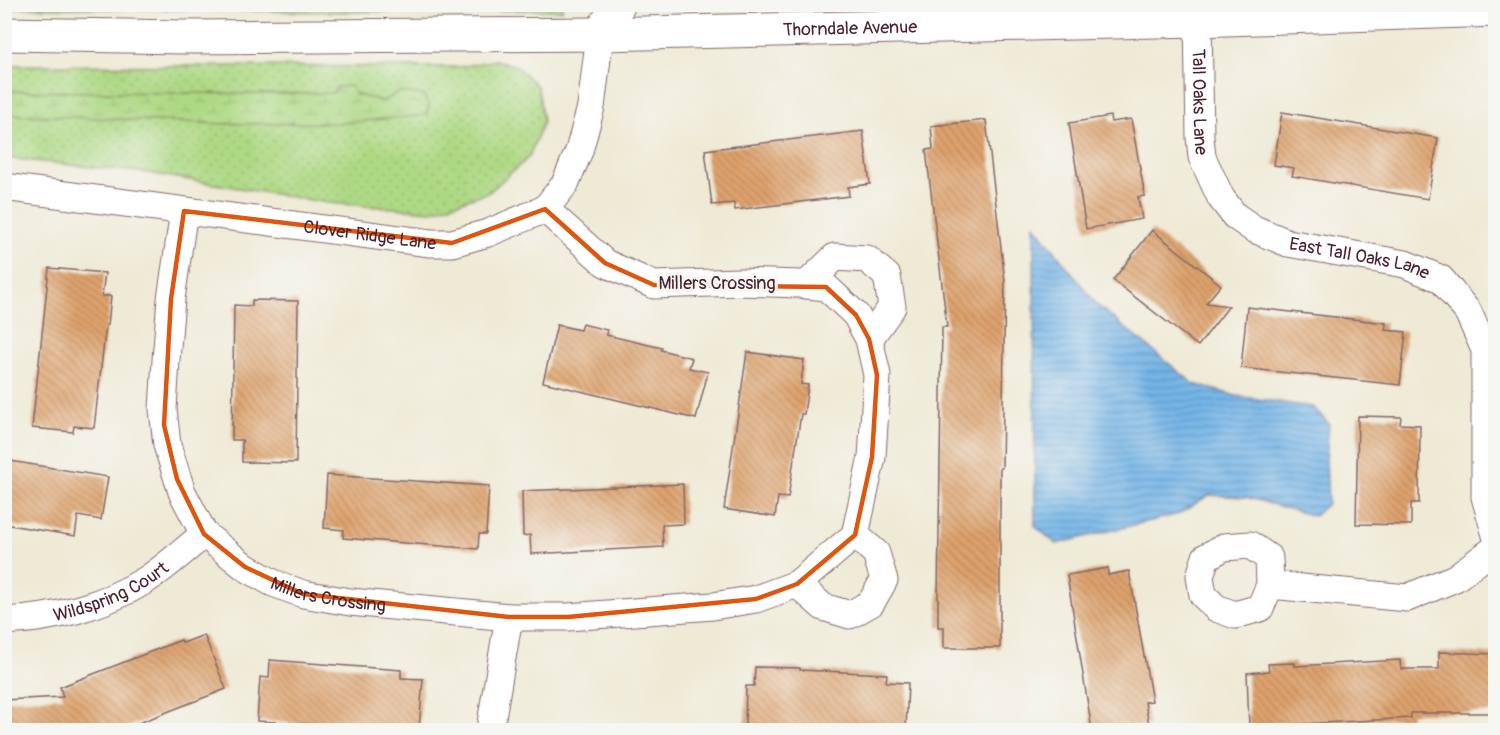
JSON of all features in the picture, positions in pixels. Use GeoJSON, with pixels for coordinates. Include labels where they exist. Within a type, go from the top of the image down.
{"type":"FeatureCollection","features":[{"type":"Feature","properties":{"kind":"main road"},"geometry":{"type":"LineString","coordinates":[[598,19],[619,4]]}},
{"type":"Feature","properties":{"kind":"main road","name":"Thorndale Avenue"},"geometry":{"type":"LineString","coordinates":[[4,34],[185,37],[598,19],[1198,21],[1496,10]]}},
{"type":"Feature","properties":{"kind":"street","name":"Clover Ridge Lane"},"geometry":{"type":"LineString","coordinates":[[4,187],[430,243],[453,243],[488,233],[545,209],[565,184],[579,151],[591,107],[598,19]]}},
{"type":"Feature","properties":{"kind":"street","name":"Tall Oaks Lane"},"geometry":{"type":"LineString","coordinates":[[1198,21],[1200,137],[1202,157],[1212,181]]}},
{"type":"Feature","properties":{"kind":"street","name":"East Tall Oaks Lane"},"geometry":{"type":"LineString","coordinates":[[1212,181],[1221,198],[1235,216],[1254,229],[1288,243],[1405,264],[1442,279],[1468,312],[1485,350],[1485,497],[1496,535]]}},
{"type":"Feature","properties":{"kind":"street","name":"Millers Crossing"},"geometry":{"type":"LineString","coordinates":[[184,211],[171,299],[164,393],[164,425],[169,455],[192,514],[204,534],[245,567],[273,583],[303,594],[350,602],[509,617],[568,617],[713,606],[756,599],[797,584],[855,535],[872,458],[876,375],[869,339],[856,315],[826,287],[739,282],[654,285],[604,263],[545,209]]}},
{"type":"Feature","properties":{"kind":"street"},"geometry":{"type":"LineString","coordinates":[[806,285],[835,257],[867,259],[887,276],[892,307],[869,339]]}},
{"type":"Feature","properties":{"kind":"street","name":"Wildspring Court"},"geometry":{"type":"LineString","coordinates":[[4,621],[77,610],[114,596],[145,580],[204,534]]}},
{"type":"Feature","properties":{"kind":"street"},"geometry":{"type":"LineString","coordinates":[[797,584],[823,607],[850,615],[871,603],[884,580],[876,553],[855,535]]}},
{"type":"Feature","properties":{"kind":"street"},"geometry":{"type":"LineString","coordinates":[[1270,585],[1407,598],[1455,578],[1496,548]]}},
{"type":"Feature","properties":{"kind":"street"},"geometry":{"type":"LineString","coordinates":[[491,723],[509,617]]}},
{"type":"Feature","properties":{"kind":"highlighted area"},"geometry":{"type":"Polygon","coordinates":[[[545,209],[605,263],[654,285],[826,287],[856,315],[869,339],[877,375],[872,457],[855,535],[797,584],[756,599],[568,617],[509,617],[303,594],[245,567],[204,534],[177,479],[164,425],[171,299],[184,211],[452,243],[545,209]]]}},
{"type":"Feature","properties":{"kind":"green space"},"geometry":{"type":"Polygon","coordinates":[[[5,4],[562,4],[562,10],[328,12],[5,7],[5,4]]]}},
{"type":"Feature","properties":{"kind":"green space"},"geometry":{"type":"Polygon","coordinates":[[[495,60],[516,66],[538,87],[543,122],[529,157],[489,192],[432,211],[328,203],[148,173],[5,158],[5,65],[460,67],[495,60]]]}},
{"type":"Feature","properties":{"kind":"green space"},"geometry":{"type":"Polygon","coordinates":[[[351,86],[354,94],[383,101],[399,92],[423,95],[429,106],[427,115],[342,123],[225,124],[5,114],[5,91],[275,94],[332,93],[337,87],[351,86]]]}},
{"type":"Feature","properties":{"kind":"water"},"geometry":{"type":"Polygon","coordinates":[[[1034,224],[1097,305],[1194,384],[1236,396],[1313,407],[1329,424],[1326,459],[1328,503],[1314,516],[1246,497],[1209,495],[1179,514],[1056,544],[1035,526],[1034,224]]]}},
{"type":"Feature","properties":{"kind":"building"},"geometry":{"type":"Polygon","coordinates":[[[1282,112],[1438,138],[1428,199],[1292,176],[1294,168],[1274,165],[1282,112]]]}},
{"type":"Feature","properties":{"kind":"building"},"geometry":{"type":"Polygon","coordinates":[[[1110,116],[1111,122],[1131,119],[1145,196],[1138,197],[1142,219],[1086,229],[1069,123],[1110,116]]]}},
{"type":"Feature","properties":{"kind":"building"},"geometry":{"type":"Polygon","coordinates":[[[986,120],[1005,282],[1002,468],[1000,468],[1000,648],[944,648],[944,627],[938,627],[938,598],[942,327],[947,327],[926,150],[933,149],[931,126],[986,120]]]}},
{"type":"Feature","properties":{"kind":"building"},"geometry":{"type":"Polygon","coordinates":[[[863,131],[870,184],[848,187],[849,196],[735,210],[734,203],[712,205],[705,150],[863,131]]]}},
{"type":"Feature","properties":{"kind":"building"},"geometry":{"type":"Polygon","coordinates":[[[1152,230],[1221,285],[1206,303],[1229,306],[1198,346],[1113,280],[1152,230]]]}},
{"type":"Feature","properties":{"kind":"building"},"geometry":{"type":"Polygon","coordinates":[[[49,268],[105,273],[102,296],[111,296],[94,428],[74,426],[73,432],[32,428],[49,268]]]}},
{"type":"Feature","properties":{"kind":"building"},"geometry":{"type":"Polygon","coordinates":[[[252,300],[298,301],[296,463],[242,462],[242,440],[232,440],[234,305],[252,306],[252,300]]]}},
{"type":"Feature","properties":{"kind":"building"},"geometry":{"type":"Polygon","coordinates":[[[1247,307],[1386,323],[1385,330],[1406,332],[1400,385],[1241,368],[1247,307]]]}},
{"type":"Feature","properties":{"kind":"building"},"geometry":{"type":"Polygon","coordinates":[[[582,324],[607,330],[606,335],[662,348],[661,350],[692,358],[689,368],[708,372],[696,419],[543,382],[557,325],[580,330],[582,324]]]}},
{"type":"Feature","properties":{"kind":"building"},"geometry":{"type":"Polygon","coordinates":[[[747,352],[804,360],[801,384],[808,385],[804,414],[801,414],[788,498],[778,497],[775,517],[724,509],[747,352]]]}},
{"type":"Feature","properties":{"kind":"building"},"geometry":{"type":"Polygon","coordinates":[[[1358,416],[1401,417],[1400,424],[1420,425],[1419,503],[1411,503],[1411,525],[1356,524],[1358,416]]]}},
{"type":"Feature","properties":{"kind":"building"},"geometry":{"type":"Polygon","coordinates":[[[4,460],[108,477],[101,520],[78,516],[75,536],[4,524],[4,460]]]}},
{"type":"Feature","properties":{"kind":"building"},"geometry":{"type":"Polygon","coordinates":[[[327,475],[489,486],[486,534],[479,534],[478,549],[343,538],[344,530],[324,528],[327,475]]]}},
{"type":"Feature","properties":{"kind":"building"},"geometry":{"type":"Polygon","coordinates":[[[683,484],[684,524],[662,525],[663,547],[531,554],[530,535],[523,536],[522,491],[683,484]]]}},
{"type":"Feature","properties":{"kind":"building"},"geometry":{"type":"Polygon","coordinates":[[[1108,568],[1108,575],[1129,571],[1152,701],[1145,702],[1149,725],[1113,730],[1092,730],[1067,575],[1108,568]]]}},
{"type":"Feature","properties":{"kind":"building"},"geometry":{"type":"Polygon","coordinates":[[[204,635],[226,689],[121,730],[4,730],[4,700],[63,697],[60,687],[181,640],[183,643],[204,635]]]}},
{"type":"Feature","properties":{"kind":"building"},"geometry":{"type":"Polygon","coordinates":[[[1439,652],[1496,654],[1496,713],[1411,713],[1411,718],[1249,727],[1247,673],[1269,671],[1268,664],[1295,663],[1295,666],[1400,660],[1401,669],[1439,669],[1439,652]]]}},
{"type":"Feature","properties":{"kind":"building"},"geometry":{"type":"Polygon","coordinates":[[[270,660],[401,670],[401,678],[423,679],[419,730],[257,721],[260,677],[269,678],[270,660]]]}},
{"type":"Feature","properties":{"kind":"building"},"geometry":{"type":"Polygon","coordinates":[[[755,667],[887,674],[886,682],[908,683],[906,730],[745,730],[746,686],[754,686],[755,667]]]}}]}
